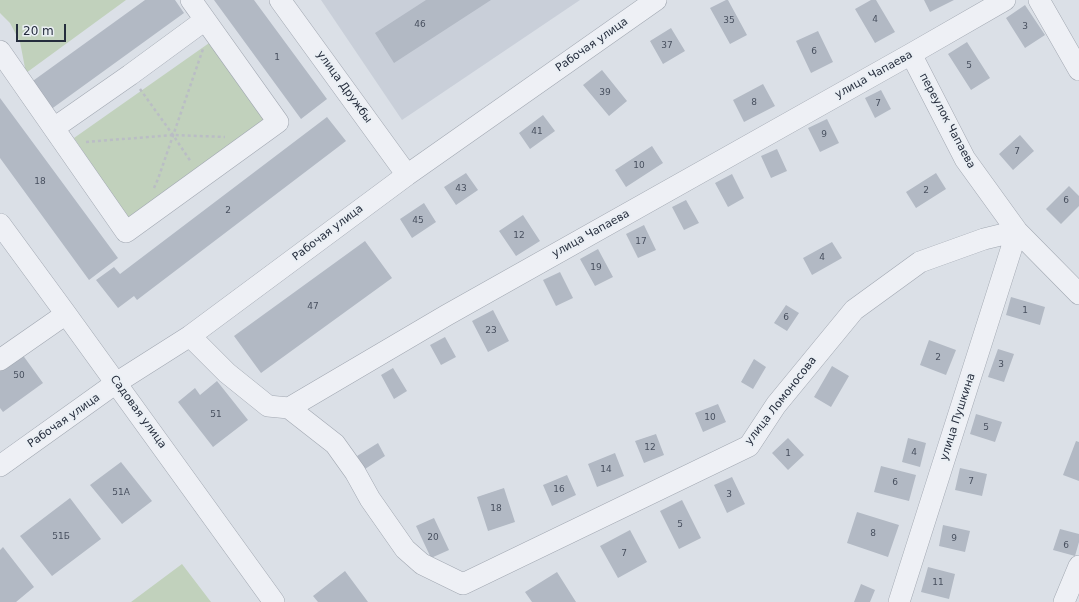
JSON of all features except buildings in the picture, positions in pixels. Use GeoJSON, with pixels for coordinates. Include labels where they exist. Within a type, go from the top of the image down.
{"type":"FeatureCollection","features":[{"type":"Feature","properties":{"kind":"street"},"geometry":{"type":"LineString","coordinates":[[0,51],[126,232],[278,122],[191,0]]}},
{"type":"Feature","properties":{"kind":"street","name":"улица Дружбы"},"geometry":{"type":"LineString","coordinates":[[280,0],[407,175]]}},
{"type":"Feature","properties":{"kind":"street","name":"Рабочая улица"},"geometry":{"type":"LineString","coordinates":[[0,466],[116,383],[190,336],[407,175],[656,0]]}},
{"type":"Feature","properties":{"kind":"street","name":"улица Чапаева"},"geometry":{"type":"LineString","coordinates":[[289,408],[447,315],[1005,0]]}},
{"type":"Feature","properties":{"kind":"street"},"geometry":{"type":"LineString","coordinates":[[1039,0],[1079,70]]}},
{"type":"Feature","properties":{"kind":"street"},"geometry":{"type":"LineString","coordinates":[[59,136],[130,75],[208,24]]}},
{"type":"Feature","properties":{"kind":"street","name":"переулок Чапаева"},"geometry":{"type":"LineString","coordinates":[[911,54],[965,159],[1017,231],[1079,294]]}},
{"type":"Feature","properties":{"kind":"street","name":"Садовая улица"},"geometry":{"type":"LineString","coordinates":[[0,224],[274,602]]}},
{"type":"Feature","properties":{"kind":"street","name":"улица Ломоносова"},"geometry":{"type":"LineString","coordinates":[[289,408],[335,444],[355,472],[370,499],[405,549],[422,564],[463,584],[749,446],[776,405],[854,310],[920,262],[984,239],[1017,231]]}},
{"type":"Feature","properties":{"kind":"street","name":"улица Пушкина"},"geometry":{"type":"LineString","coordinates":[[899,602],[1017,231]]}},
{"type":"Feature","properties":{"kind":"street"},"geometry":{"type":"LineString","coordinates":[[0,360],[66,314]]}},
{"type":"Feature","properties":{"kind":"street"},"geometry":{"type":"LineString","coordinates":[[190,336],[227,373],[268,406],[289,408]]}},
{"type":"Feature","properties":{"kind":"street"},"geometry":{"type":"LineString","coordinates":[[1064,602],[1079,566]]}},
{"type":"Feature","properties":{"kind":"path"},"geometry":{"type":"LineString","coordinates":[[152,192],[174,136],[208,24]]}},
{"type":"Feature","properties":{"kind":"path"},"geometry":{"type":"LineString","coordinates":[[130,75],[174,136],[201,178]]}},
{"type":"Feature","properties":{"kind":"path"},"geometry":{"type":"LineString","coordinates":[[59,136],[174,136],[226,138]]}},
{"type":"Feature","properties":{"kind":"shaded area"},"geometry":{"type":"Polygon","coordinates":[[[321,0],[580,0],[402,120],[321,0]]]}},
{"type":"Feature","properties":{"kind":"green space"},"geometry":{"type":"Polygon","coordinates":[[[0,0],[126,0],[26,73],[20,42],[10,23],[0,13],[0,0]]]}},
{"type":"Feature","properties":{"kind":"green space"},"geometry":{"type":"Polygon","coordinates":[[[212,41],[267,123],[131,223],[74,138],[212,41]]]}},
{"type":"Feature","properties":{"kind":"green space"},"geometry":{"type":"Polygon","coordinates":[[[182,564],[211,602],[131,602],[182,564]]]}}]}
